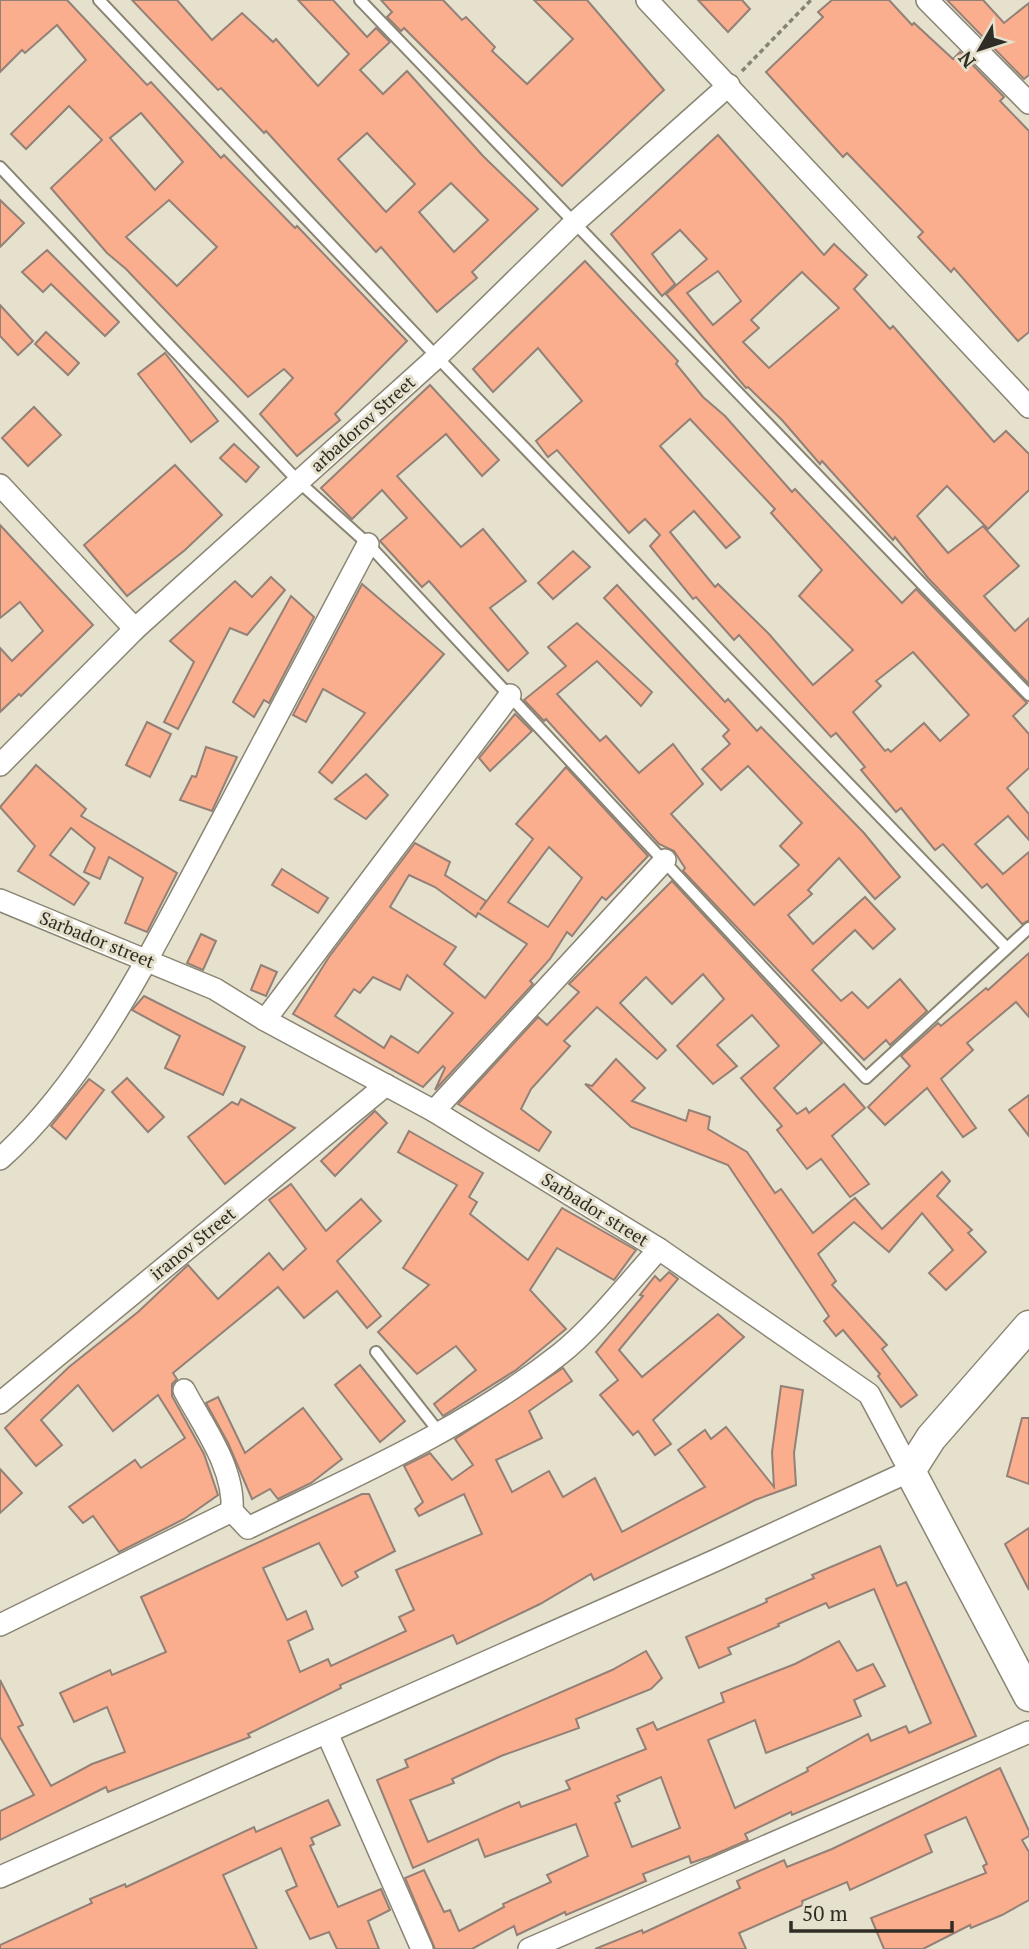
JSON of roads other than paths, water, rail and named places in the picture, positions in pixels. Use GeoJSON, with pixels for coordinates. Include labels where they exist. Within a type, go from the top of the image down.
{"type":"FeatureCollection","features":[{"type":"Feature","properties":{"kind":"street"},"geometry":{"type":"LineString","coordinates":[[647,0],[1029,407]]}},
{"type":"Feature","properties":{"kind":"street"},"geometry":{"type":"LineString","coordinates":[[927,0],[1029,103]]}},
{"type":"Feature","properties":{"kind":"street","name":"arbadorov Street"},"geometry":{"type":"LineString","coordinates":[[0,765],[135,629],[437,357],[574,223],[729,86]]}},
{"type":"Feature","properties":{"kind":"street"},"geometry":{"type":"LineString","coordinates":[[0,485],[135,629]]}},
{"type":"Feature","properties":{"kind":"street"},"geometry":{"type":"LineString","coordinates":[[0,1158],[17,1144],[71,1079],[147,960],[368,544]]}},
{"type":"Feature","properties":{"kind":"street"},"geometry":{"type":"LineString","coordinates":[[265,1020],[510,695]]}},
{"type":"Feature","properties":{"kind":"street"},"geometry":{"type":"LineString","coordinates":[[434,1111],[665,860]]}},
{"type":"Feature","properties":{"kind":"street","name":"Sarbador street"},"geometry":{"type":"LineString","coordinates":[[0,900],[215,989],[265,1020],[434,1111],[659,1250],[869,1394],[1029,1696]]}},
{"type":"Feature","properties":{"kind":"street","name":"iranov Street"},"geometry":{"type":"LineString","coordinates":[[0,1403],[386,1085]]}},
{"type":"Feature","properties":{"kind":"street"},"geometry":{"type":"LineString","coordinates":[[184,1390],[224,1466],[233,1500],[232,1511],[248,1528],[484,1407],[562,1352],[659,1250]]}},
{"type":"Feature","properties":{"kind":"street"},"geometry":{"type":"LineString","coordinates":[[0,1877],[910,1471],[931,1438],[1029,1326]]}},
{"type":"Feature","properties":{"kind":"street"},"geometry":{"type":"LineString","coordinates":[[0,1625],[232,1511]]}},
{"type":"Feature","properties":{"kind":"street"},"geometry":{"type":"LineString","coordinates":[[327,1732],[422,1949]]}},
{"type":"Feature","properties":{"kind":"street"},"geometry":{"type":"LineString","coordinates":[[529,1949],[1029,1732]]}},
{"type":"Feature","properties":{"kind":"lane"},"geometry":{"type":"LineString","coordinates":[[99,0],[437,357],[1006,947]]}},
{"type":"Feature","properties":{"kind":"lane"},"geometry":{"type":"LineString","coordinates":[[360,0],[1029,695]]}},
{"type":"Feature","properties":{"kind":"lane"},"geometry":{"type":"LineString","coordinates":[[0,167],[299,482],[368,544],[866,1078],[1029,928]]}},
{"type":"Feature","properties":{"kind":"lane"},"geometry":{"type":"LineString","coordinates":[[376,1352],[439,1432]]}}]}
